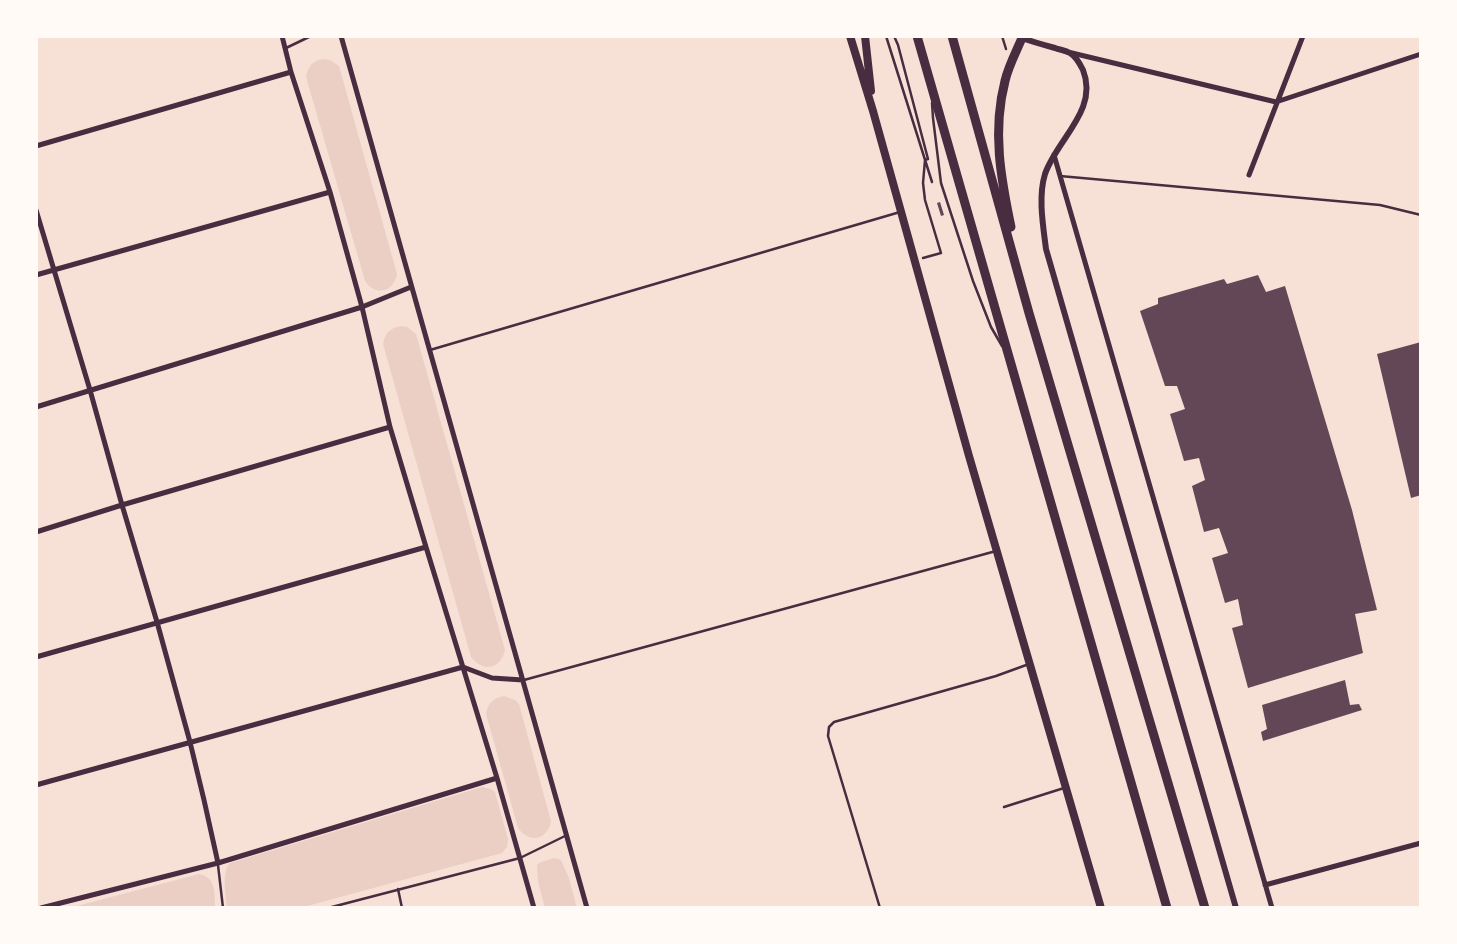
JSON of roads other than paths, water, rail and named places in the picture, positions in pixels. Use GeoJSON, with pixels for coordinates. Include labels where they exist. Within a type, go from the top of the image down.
{"type":"FeatureCollection","features":[{"type":"Feature","properties":{"kind":"highway"},"geometry":{"type":"LineString","coordinates":[[917,36],[1167,908]]}},
{"type":"Feature","properties":{"kind":"highway"},"geometry":{"type":"LineString","coordinates":[[952,36],[1029,313],[1205,908]]}},
{"type":"Feature","properties":{"kind":"highway"},"geometry":{"type":"LineString","coordinates":[[1022,37],[1005,80],[999,114],[998,139],[1002,184],[1029,313]]}},
{"type":"Feature","properties":{"kind":"main road"},"geometry":{"type":"LineString","coordinates":[[850,36],[873,110],[969,456],[1102,908]]}},
{"type":"Feature","properties":{"kind":"main road"},"geometry":{"type":"LineString","coordinates":[[865,36],[873,110]]}},
{"type":"Feature","properties":{"kind":"street"},"geometry":{"type":"LineString","coordinates":[[282,36],[291,72],[330,192],[362,307],[390,427],[497,778],[534,908]]}},
{"type":"Feature","properties":{"kind":"street"},"geometry":{"type":"LineString","coordinates":[[342,36],[587,908]]}},
{"type":"Feature","properties":{"kind":"street"},"geometry":{"type":"LineString","coordinates":[[1249,175],[1303,36]]}},
{"type":"Feature","properties":{"kind":"street"},"geometry":{"type":"LineString","coordinates":[[1022,37],[1071,53],[1276,102],[1421,54]]}},
{"type":"Feature","properties":{"kind":"street"},"geometry":{"type":"LineString","coordinates":[[1071,53],[1080,62],[1087,88],[1081,114],[1054,154],[1045,175],[1042,225],[1046,249],[1236,908]]}},
{"type":"Feature","properties":{"kind":"street"},"geometry":{"type":"LineString","coordinates":[[36,146],[291,72]]}},
{"type":"Feature","properties":{"kind":"street"},"geometry":{"type":"LineString","coordinates":[[1054,154],[1272,908]]}},
{"type":"Feature","properties":{"kind":"street"},"geometry":{"type":"LineString","coordinates":[[36,275],[330,192]]}},
{"type":"Feature","properties":{"kind":"street"},"geometry":{"type":"LineString","coordinates":[[36,210],[157,622],[190,742],[218,862]]}},
{"type":"Feature","properties":{"kind":"street"},"geometry":{"type":"LineString","coordinates":[[36,407],[362,307],[411,287]]}},
{"type":"Feature","properties":{"kind":"street"},"geometry":{"type":"LineString","coordinates":[[36,532],[390,427]]}},
{"type":"Feature","properties":{"kind":"street"},"geometry":{"type":"LineString","coordinates":[[36,657],[426,547]]}},
{"type":"Feature","properties":{"kind":"street"},"geometry":{"type":"LineString","coordinates":[[36,784],[463,667],[492,678],[523,680]]}},
{"type":"Feature","properties":{"kind":"street"},"geometry":{"type":"LineString","coordinates":[[41,908],[218,862],[497,778]]}},
{"type":"Feature","properties":{"kind":"street"},"geometry":{"type":"LineString","coordinates":[[1265,885],[1421,843]]}},
{"type":"Feature","properties":{"kind":"lane"},"geometry":{"type":"LineString","coordinates":[[285,48],[311,36]]}},
{"type":"Feature","properties":{"kind":"lane"},"geometry":{"type":"LineString","coordinates":[[932,86],[933,118],[941,183],[973,281],[991,327],[1010,360]]}},
{"type":"Feature","properties":{"kind":"lane"},"geometry":{"type":"LineString","coordinates":[[1060,176],[1380,205],[1421,215]]}},
{"type":"Feature","properties":{"kind":"lane"},"geometry":{"type":"LineString","coordinates":[[429,350],[901,212]]}},
{"type":"Feature","properties":{"kind":"lane"},"geometry":{"type":"LineString","coordinates":[[523,680],[997,550]]}},
{"type":"Feature","properties":{"kind":"lane"},"geometry":{"type":"LineString","coordinates":[[880,908],[828,736],[829,727],[834,722],[996,676],[1030,663]]}},
{"type":"Feature","properties":{"kind":"lane"},"geometry":{"type":"LineString","coordinates":[[1004,807],[1066,788]]}},
{"type":"Feature","properties":{"kind":"lane"},"geometry":{"type":"LineString","coordinates":[[328,908],[520,858],[566,836]]}},
{"type":"Feature","properties":{"kind":"lane"},"geometry":{"type":"LineString","coordinates":[[218,862],[223,908]]}},
{"type":"Feature","properties":{"kind":"lane"},"geometry":{"type":"LineString","coordinates":[[398,890],[402,908]]}}]}
